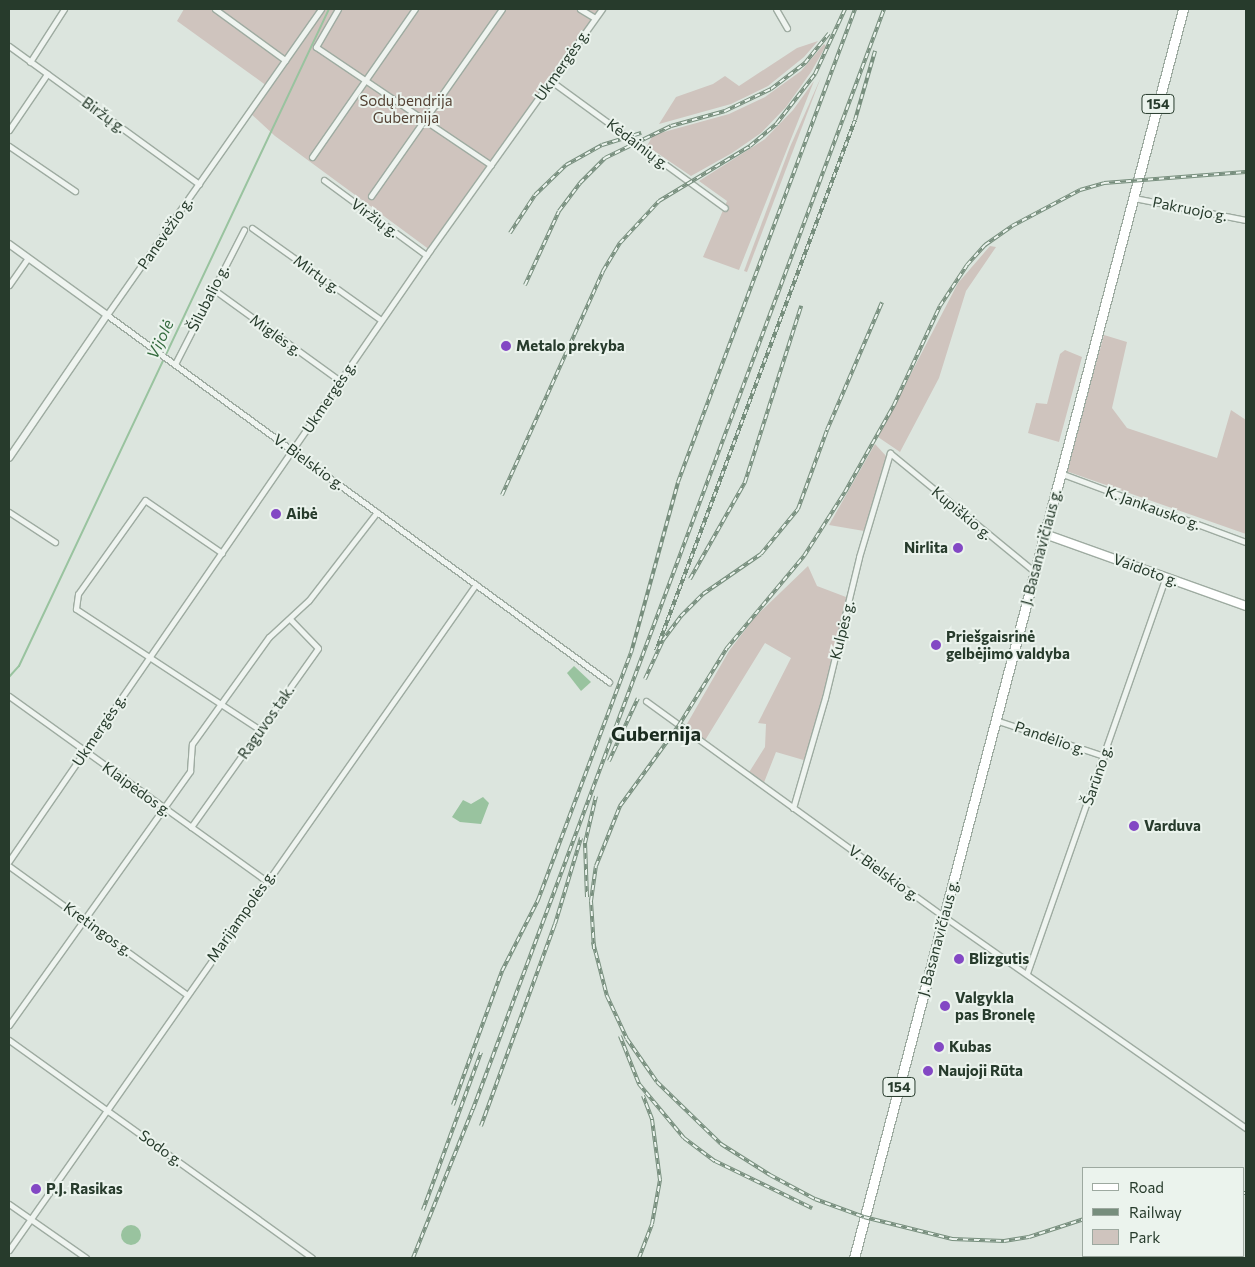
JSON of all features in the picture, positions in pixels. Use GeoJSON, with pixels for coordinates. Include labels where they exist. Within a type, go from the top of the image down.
{"type":"FeatureCollection","features":[{"type":"Feature","properties":{"kind":"main road","name":"J. Basanavičiaus g."},"geometry":{"type":"LineString","coordinates":[[854,1258],[1183,9]]}},
{"type":"Feature","properties":{"kind":"main road","name":"Vaidoto g."},"geometry":{"type":"LineString","coordinates":[[1045,534],[1246,606]]}},
{"type":"Feature","properties":{"kind":"street"},"geometry":{"type":"LineString","coordinates":[[30,62],[64,9]]}},
{"type":"Feature","properties":{"kind":"street"},"geometry":{"type":"LineString","coordinates":[[215,9],[285,60]]}},
{"type":"Feature","properties":{"kind":"street","name":"Panevėžio g."},"geometry":{"type":"LineString","coordinates":[[9,458],[321,9]]}},
{"type":"Feature","properties":{"kind":"street"},"geometry":{"type":"LineString","coordinates":[[338,9],[316,47],[491,165]]}},
{"type":"Feature","properties":{"kind":"street"},"geometry":{"type":"LineString","coordinates":[[312,157],[415,9]]}},
{"type":"Feature","properties":{"kind":"street"},"geometry":{"type":"LineString","coordinates":[[370,196],[502,9]]}},
{"type":"Feature","properties":{"kind":"street"},"geometry":{"type":"LineString","coordinates":[[580,9],[596,18]]}},
{"type":"Feature","properties":{"kind":"street","name":"Ukmergės g."},"geometry":{"type":"LineString","coordinates":[[9,861],[426,255],[602,9]]}},
{"type":"Feature","properties":{"kind":"street"},"geometry":{"type":"LineString","coordinates":[[776,9],[787,28]]}},
{"type":"Feature","properties":{"kind":"street","name":"Biržų g."},"geometry":{"type":"LineString","coordinates":[[9,46],[199,184]]}},
{"type":"Feature","properties":{"kind":"street"},"geometry":{"type":"LineString","coordinates":[[9,130],[48,74]]}},
{"type":"Feature","properties":{"kind":"street","name":"Kėdainių g."},"geometry":{"type":"LineString","coordinates":[[551,81],[725,208]]}},
{"type":"Feature","properties":{"kind":"street"},"geometry":{"type":"LineString","coordinates":[[9,146],[75,191]]}},
{"type":"Feature","properties":{"kind":"street","name":"Viržių g."},"geometry":{"type":"LineString","coordinates":[[324,180],[426,255]]}},
{"type":"Feature","properties":{"kind":"street","name":"Pakruojo g."},"geometry":{"type":"LineString","coordinates":[[1134,198],[1246,220]]}},
{"type":"Feature","properties":{"kind":"street","name":"Mirtų g."},"geometry":{"type":"LineString","coordinates":[[252,228],[381,320]]}},
{"type":"Feature","properties":{"kind":"street","name":"Šilubalio g."},"geometry":{"type":"LineString","coordinates":[[175,364],[242,231]]}},
{"type":"Feature","properties":{"kind":"street","name":"V. Bielskio g."},"geometry":{"type":"LineString","coordinates":[[9,244],[609,682]]}},
{"type":"Feature","properties":{"kind":"street"},"geometry":{"type":"LineString","coordinates":[[9,285],[28,258]]}},
{"type":"Feature","properties":{"kind":"street","name":"Miglės g."},"geometry":{"type":"LineString","coordinates":[[213,289],[340,381]]}},
{"type":"Feature","properties":{"kind":"street","name":"Kupiškio g."},"geometry":{"type":"LineString","coordinates":[[890,453],[1035,572]]}},
{"type":"Feature","properties":{"kind":"street","name":"Kulpės g."},"geometry":{"type":"LineString","coordinates":[[794,808],[825,698],[859,557],[890,453]]}},
{"type":"Feature","properties":{"kind":"street","name":"K. Jankausko g."},"geometry":{"type":"LineString","coordinates":[[1060,474],[1246,542]]}},
{"type":"Feature","properties":{"kind":"street"},"geometry":{"type":"LineString","coordinates":[[222,553],[145,500],[89,576],[78,594],[76,609],[150,655],[220,706],[260,730]]}},
{"type":"Feature","properties":{"kind":"street"},"geometry":{"type":"LineString","coordinates":[[9,512],[55,542]]}},
{"type":"Feature","properties":{"kind":"street"},"geometry":{"type":"LineString","coordinates":[[9,1025],[83,917],[190,771],[192,744],[269,637],[291,620],[377,512]]}},
{"type":"Feature","properties":{"kind":"street","name":"Šarūno g."},"geometry":{"type":"LineString","coordinates":[[1027,973],[1166,578]]}},
{"type":"Feature","properties":{"kind":"street","name":"Marijampolės g."},"geometry":{"type":"LineString","coordinates":[[9,1250],[186,994],[476,584]]}},
{"type":"Feature","properties":{"kind":"street","name":"Raguvos tak."},"geometry":{"type":"LineString","coordinates":[[191,827],[318,648],[291,620]]}},
{"type":"Feature","properties":{"kind":"street","name":"Klaipėdos g."},"geometry":{"type":"LineString","coordinates":[[9,696],[266,881]]}},
{"type":"Feature","properties":{"kind":"street","name":"V. Bielskio g."},"geometry":{"type":"LineString","coordinates":[[646,701],[943,916],[1246,1128]]}},
{"type":"Feature","properties":{"kind":"street","name":"Pandėlio g."},"geometry":{"type":"LineString","coordinates":[[995,720],[1104,756]]}},
{"type":"Feature","properties":{"kind":"street","name":"Kretingos g."},"geometry":{"type":"LineString","coordinates":[[9,866],[83,917],[186,994]]}},
{"type":"Feature","properties":{"kind":"street","name":"Sodo g."},"geometry":{"type":"LineString","coordinates":[[9,1040],[312,1258]]}},
{"type":"Feature","properties":{"kind":"street"},"geometry":{"type":"LineString","coordinates":[[9,1204],[86,1258]]}},
{"type":"Feature","properties":{"kind":"green space","name":"Sodų bendrija Gubernija"},"geometry":{"type":"Polygon","coordinates":[[[184,9],[602,9],[430,250],[275,136],[249,112],[267,86],[177,21],[184,9]]]}},
{"type":"Feature","properties":{"kind":"green space"},"geometry":{"type":"Polygon","coordinates":[[[818,41],[804,57],[768,86],[731,104],[659,124],[676,97],[713,84],[725,76],[739,86],[797,48],[818,41]]]}},
{"type":"Feature","properties":{"kind":"green space"},"geometry":{"type":"Polygon","coordinates":[[[824,44],[826,46],[811,72],[786,107],[761,133],[732,153],[691,176],[647,146],[653,135],[729,114],[765,97],[801,71],[824,44]]]}},
{"type":"Feature","properties":{"kind":"green space"},"geometry":{"type":"Polygon","coordinates":[[[821,77],[747,272],[744,271],[790,147],[821,77]]]}},
{"type":"Feature","properties":{"kind":"green space"},"geometry":{"type":"Polygon","coordinates":[[[814,81],[739,270],[703,257],[727,201],[699,181],[765,139],[793,110],[814,81]]]}},
{"type":"Feature","properties":{"kind":"green space"},"geometry":{"type":"Polygon","coordinates":[[[990,246],[996,247],[966,291],[939,378],[900,452],[878,437],[958,283],[990,246]]]}},
{"type":"Feature","properties":{"kind":"green space"},"geometry":{"type":"Polygon","coordinates":[[[1104,335],[1127,342],[1112,408],[1127,428],[1217,458],[1231,410],[1246,420],[1246,534],[1066,471],[1104,335]]]}},
{"type":"Feature","properties":{"kind":"green space"},"geometry":{"type":"Polygon","coordinates":[[[1065,350],[1082,357],[1059,442],[1028,433],[1036,403],[1047,404],[1060,354],[1065,350]]]}},
{"type":"Feature","properties":{"kind":"green space"},"geometry":{"type":"Polygon","coordinates":[[[875,444],[887,457],[864,531],[829,525],[875,444]]]}},
{"type":"Feature","properties":{"kind":"green space"},"geometry":{"type":"Polygon","coordinates":[[[808,566],[817,586],[846,597],[848,603],[807,761],[776,752],[763,785],[748,774],[765,747],[766,724],[758,723],[791,658],[765,643],[704,742],[684,729],[729,651],[755,617],[808,566]]]}},
{"type":"Feature","properties":{"kind":"shaded area"},"geometry":{"type":"Polygon","coordinates":[[[574,666],[591,682],[581,691],[567,673],[574,666]]]}},
{"type":"Feature","properties":{"kind":"shaded area"},"geometry":{"type":"Polygon","coordinates":[[[483,797],[489,803],[481,824],[460,822],[452,817],[463,800],[471,804],[483,797]]]}},
{"type":"Feature","properties":{"kind":"shaded area"},"geometry":{"type":"Polygon","coordinates":[[[131,1225],[138,1228],[141,1235],[138,1242],[131,1245],[124,1242],[121,1235],[124,1228],[131,1225]]]}},
{"type":"Feature","properties":{"kind":"waterway","name":"Vijolė"},"geometry":{"type":"LineString","coordinates":[[9,677],[19,666],[329,9]]}},
{"type":"Feature","properties":{"kind":"railway"},"geometry":{"type":"LineString","coordinates":[[502,495],[603,271],[620,243],[659,201],[750,146],[777,123],[815,74],[845,9]]}},
{"type":"Feature","properties":{"kind":"railway"},"geometry":{"type":"LineString","coordinates":[[453,1105],[502,971],[538,900],[631,653],[678,482],[855,9]]}},
{"type":"Feature","properties":{"kind":"railway"},"geometry":{"type":"LineString","coordinates":[[413,1258],[473,1109],[884,9]]}},
{"type":"Feature","properties":{"kind":"railway"},"geometry":{"type":"LineString","coordinates":[[525,285],[559,211],[580,183],[605,158],[671,126],[725,111],[771,89],[805,63],[829,33]]}},
{"type":"Feature","properties":{"kind":"railway"},"geometry":{"type":"LineString","coordinates":[[656,651],[855,120],[875,51]]}},
{"type":"Feature","properties":{"kind":"railway"},"geometry":{"type":"LineString","coordinates":[[510,233],[535,195],[566,165],[602,145],[641,133]]}},
{"type":"Feature","properties":{"kind":"railway"},"geometry":{"type":"LineString","coordinates":[[594,949],[591,901],[596,866],[620,806],[679,725],[727,648],[804,556],[845,492],[894,405],[940,306],[967,265],[985,245],[1012,226],[1080,190],[1104,183],[1246,172]]}},
{"type":"Feature","properties":{"kind":"railway"},"geometry":{"type":"LineString","coordinates":[[645,679],[663,640],[681,616],[703,594],[761,554],[798,509],[827,430],[882,302]]}},
{"type":"Feature","properties":{"kind":"railway"},"geometry":{"type":"LineString","coordinates":[[690,579],[745,482],[801,306]]}},
{"type":"Feature","properties":{"kind":"railway"},"geometry":{"type":"LineString","coordinates":[[609,761],[638,698]]}},
{"type":"Feature","properties":{"kind":"railway"},"geometry":{"type":"LineString","coordinates":[[587,897],[585,843],[596,796]]}},
{"type":"Feature","properties":{"kind":"railway"},"geometry":{"type":"LineString","coordinates":[[481,1126],[555,924],[581,838]]}},
{"type":"Feature","properties":{"kind":"railway"},"geometry":{"type":"LineString","coordinates":[[593,942],[607,996],[627,1039],[657,1082],[721,1144],[770,1175],[815,1199],[864,1217],[952,1239],[1004,1241],[1029,1237],[1082,1220]]}},
{"type":"Feature","properties":{"kind":"railway"},"geometry":{"type":"LineString","coordinates":[[620,1036],[639,1084],[684,1138],[715,1161],[812,1208]]}},
{"type":"Feature","properties":{"kind":"railway"},"geometry":{"type":"LineString","coordinates":[[423,1210],[481,1052]]}},
{"type":"Feature","properties":{"kind":"railway"},"geometry":{"type":"LineString","coordinates":[[639,1258],[652,1224],[660,1180],[652,1119],[643,1096]]}},
{"type":"Feature","properties":{"kind":"place","name":"Metalo prekyba"},"geometry":{"type":"Point","coordinates":[506,346]}},
{"type":"Feature","properties":{"kind":"place","name":"Aibė"},"geometry":{"type":"Point","coordinates":[276,514]}},
{"type":"Feature","properties":{"kind":"place","name":"Nirlita"},"geometry":{"type":"Point","coordinates":[958,548]}},
{"type":"Feature","properties":{"kind":"place","name":"Priešgaisrinė gelbėjimo valdyba"},"geometry":{"type":"Point","coordinates":[936,645]}},
{"type":"Feature","properties":{"kind":"place","name":"Varduva"},"geometry":{"type":"Point","coordinates":[1134,826]}},
{"type":"Feature","properties":{"kind":"place","name":"Blizgutis"},"geometry":{"type":"Point","coordinates":[959,959]}},
{"type":"Feature","properties":{"kind":"place","name":"Valgykla pas Bronelę"},"geometry":{"type":"Point","coordinates":[945,1006]}},
{"type":"Feature","properties":{"kind":"place","name":"Kubas"},"geometry":{"type":"Point","coordinates":[939,1047]}},
{"type":"Feature","properties":{"kind":"place","name":"Naujoji Rūta"},"geometry":{"type":"Point","coordinates":[928,1071]}},
{"type":"Feature","properties":{"kind":"place","name":"P.J. Rasikas"},"geometry":{"type":"Point","coordinates":[36,1189]}},
{"type":"Feature","properties":{"kind":"district","name":"Gubernija"},"geometry":{"type":"Point","coordinates":[656,733]}}]}
